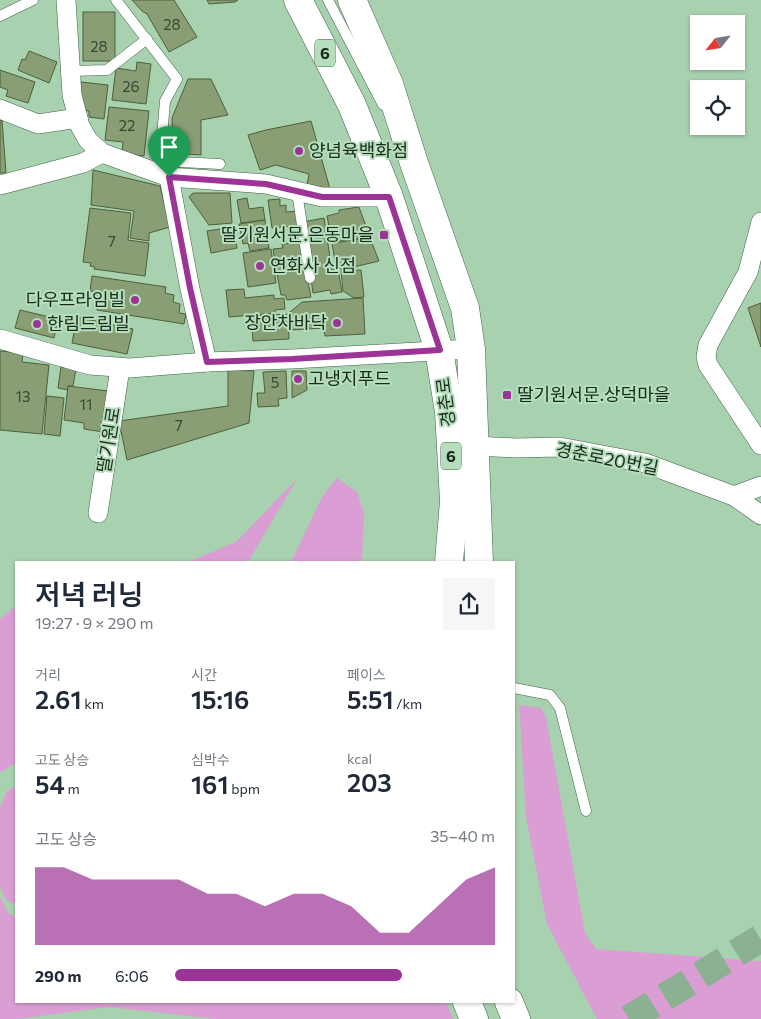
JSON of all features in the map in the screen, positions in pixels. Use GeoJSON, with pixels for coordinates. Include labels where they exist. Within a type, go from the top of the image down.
{"type":"FeatureCollection","features":[{"type":"Feature","properties":{"kind":"main road","name":"경춘로"},"geometry":{"type":"LineString","coordinates":[[298,0],[352,105],[389,197],[440,350],[449,412],[454,501],[449,561]]}},
{"type":"Feature","properties":{"kind":"main road","name":"경춘로"},"geometry":{"type":"LineString","coordinates":[[352,0],[389,84],[414,163],[465,308],[471,349],[479,561]]}},
{"type":"Feature","properties":{"kind":"main road"},"geometry":{"type":"LineString","coordinates":[[467,1003],[474,1019]]}},
{"type":"Feature","properties":{"kind":"main road"},"geometry":{"type":"LineString","coordinates":[[509,1003],[516,1019]]}},
{"type":"Feature","properties":{"kind":"street"},"geometry":{"type":"LineString","coordinates":[[66,0],[72,95],[78,118],[88,140],[102,154],[163,170],[266,184],[322,197],[389,197]]}},
{"type":"Feature","properties":{"kind":"street"},"geometry":{"type":"LineString","coordinates":[[0,109],[38,124],[78,118]]}},
{"type":"Feature","properties":{"kind":"street"},"geometry":{"type":"LineString","coordinates":[[0,185],[83,163],[102,154]]}},
{"type":"Feature","properties":{"kind":"street"},"geometry":{"type":"LineString","coordinates":[[163,170],[207,362]]}},
{"type":"Feature","properties":{"kind":"street"},"geometry":{"type":"LineString","coordinates":[[761,222],[751,265],[708,345],[706,357],[708,365],[761,445]]}},
{"type":"Feature","properties":{"kind":"street"},"geometry":{"type":"LineString","coordinates":[[0,339],[90,365],[120,368],[471,349]]}},
{"type":"Feature","properties":{"kind":"street","name":"딸기원로"},"geometry":{"type":"LineString","coordinates":[[98,513],[120,368]]}},
{"type":"Feature","properties":{"kind":"street","name":"경춘로20번길"},"geometry":{"type":"LineString","coordinates":[[475,446],[516,448],[560,447],[645,463],[734,496],[761,515]]}},
{"type":"Feature","properties":{"kind":"street"},"geometry":{"type":"LineString","coordinates":[[734,496],[761,486]]}},
{"type":"Feature","properties":{"kind":"lane"},"geometry":{"type":"LineString","coordinates":[[0,16],[33,0]]}},
{"type":"Feature","properties":{"kind":"lane"},"geometry":{"type":"LineString","coordinates":[[116,0],[177,79],[166,101],[163,170],[220,164]]}},
{"type":"Feature","properties":{"kind":"lane"},"geometry":{"type":"LineString","coordinates":[[328,0],[414,163]]}},
{"type":"Feature","properties":{"kind":"lane"},"geometry":{"type":"LineString","coordinates":[[70,71],[104,72],[147,39]]}},
{"type":"Feature","properties":{"kind":"lane"},"geometry":{"type":"LineString","coordinates":[[297,192],[310,278]]}},
{"type":"Feature","properties":{"kind":"lane"},"geometry":{"type":"LineString","coordinates":[[515,688],[550,695],[560,708],[586,811]]}},
{"type":"Feature","properties":{"kind":"shaded area"},"geometry":{"type":"Polygon","coordinates":[[[337,478],[357,492],[364,514],[362,561],[291,561],[322,497],[337,478]]]}},
{"type":"Feature","properties":{"kind":"shaded area"},"geometry":{"type":"Polygon","coordinates":[[[297,479],[249,561],[190,561],[236,542],[297,479]]]}},
{"type":"Feature","properties":{"kind":"shaded area"},"geometry":{"type":"Polygon","coordinates":[[[15,607],[15,764],[0,772],[0,619],[15,607]]]}},
{"type":"Feature","properties":{"kind":"shaded area"},"geometry":{"type":"Polygon","coordinates":[[[519,705],[541,708],[546,717],[585,933],[596,949],[761,961],[761,1019],[597,1019],[547,924],[526,817],[519,705]]]}},
{"type":"Feature","properties":{"kind":"shaded area"},"geometry":{"type":"Polygon","coordinates":[[[15,787],[15,904],[5,899],[0,886],[0,808],[7,791],[15,787]]]}},
{"type":"Feature","properties":{"kind":"shaded area"},"geometry":{"type":"Polygon","coordinates":[[[0,897],[8,913],[15,916],[15,1003],[446,1003],[453,1019],[217,1019],[109,1007],[18,1019],[0,1019],[0,897]]]}},
{"type":"Feature","properties":{"kind":"building"},"geometry":{"type":"Polygon","coordinates":[[[132,0],[174,0],[197,37],[169,52],[147,14],[132,0]]]}},
{"type":"Feature","properties":{"kind":"building"},"geometry":{"type":"Polygon","coordinates":[[[207,0],[238,0],[235,2],[209,4],[207,0]]]}},
{"type":"Feature","properties":{"kind":"building"},"geometry":{"type":"Polygon","coordinates":[[[83,12],[115,12],[115,61],[83,61],[83,12]]]}},
{"type":"Feature","properties":{"kind":"building"},"geometry":{"type":"Polygon","coordinates":[[[29,51],[57,62],[49,83],[18,70],[22,59],[25,60],[29,51]]]}},
{"type":"Feature","properties":{"kind":"building"},"geometry":{"type":"Polygon","coordinates":[[[137,62],[151,64],[146,104],[112,100],[116,68],[136,71],[137,62]]]}},
{"type":"Feature","properties":{"kind":"building"},"geometry":{"type":"Polygon","coordinates":[[[0,70],[35,82],[28,103],[6,96],[8,90],[0,87],[0,70]]]}},
{"type":"Feature","properties":{"kind":"building"},"geometry":{"type":"Polygon","coordinates":[[[188,79],[211,79],[228,115],[201,120],[201,155],[173,153],[172,118],[188,79]]]}},
{"type":"Feature","properties":{"kind":"building"},"geometry":{"type":"Polygon","coordinates":[[[81,82],[108,85],[104,119],[89,117],[89,111],[82,110],[83,99],[79,98],[81,82]]]}},
{"type":"Feature","properties":{"kind":"building"},"geometry":{"type":"Polygon","coordinates":[[[109,107],[149,111],[144,156],[122,153],[123,142],[105,140],[109,107]]]}},
{"type":"Feature","properties":{"kind":"building"},"geometry":{"type":"Polygon","coordinates":[[[0,120],[2,120],[6,173],[0,173],[0,120]]]}},
{"type":"Feature","properties":{"kind":"building"},"geometry":{"type":"Polygon","coordinates":[[[311,121],[330,189],[307,185],[309,174],[276,165],[260,170],[248,135],[311,121]]]}},
{"type":"Feature","properties":{"kind":"building"},"geometry":{"type":"Polygon","coordinates":[[[93,170],[160,186],[170,227],[149,233],[149,241],[130,238],[134,211],[91,205],[93,170]]]}},
{"type":"Feature","properties":{"kind":"building"},"geometry":{"type":"Polygon","coordinates":[[[193,193],[230,193],[232,223],[209,225],[189,197],[193,193]]]}},
{"type":"Feature","properties":{"kind":"building"},"geometry":{"type":"Polygon","coordinates":[[[247,198],[249,209],[263,207],[265,220],[241,223],[237,200],[247,198]]]}},
{"type":"Feature","properties":{"kind":"building"},"geometry":{"type":"Polygon","coordinates":[[[280,199],[280,206],[286,205],[286,212],[298,211],[300,225],[272,228],[268,200],[280,199]]]}},
{"type":"Feature","properties":{"kind":"building"},"geometry":{"type":"Polygon","coordinates":[[[359,207],[370,237],[332,242],[327,216],[339,213],[339,210],[359,207]]]}},
{"type":"Feature","properties":{"kind":"building"},"geometry":{"type":"Polygon","coordinates":[[[90,208],[131,213],[128,240],[149,243],[145,276],[94,269],[95,267],[90,266],[91,263],[83,262],[90,208]]]}},
{"type":"Feature","properties":{"kind":"building"},"geometry":{"type":"Polygon","coordinates":[[[324,218],[332,270],[338,269],[342,292],[331,294],[330,290],[313,293],[303,222],[324,218]]]}},
{"type":"Feature","properties":{"kind":"building"},"geometry":{"type":"Polygon","coordinates":[[[265,220],[269,248],[250,251],[248,243],[243,244],[239,224],[265,220]]]}},
{"type":"Feature","properties":{"kind":"building"},"geometry":{"type":"Polygon","coordinates":[[[233,227],[237,248],[211,253],[207,231],[233,227]]]}},
{"type":"Feature","properties":{"kind":"building"},"geometry":{"type":"Polygon","coordinates":[[[370,238],[379,261],[341,270],[340,267],[336,268],[332,243],[370,238]]]}},
{"type":"Feature","properties":{"kind":"building"},"geometry":{"type":"Polygon","coordinates":[[[302,242],[306,269],[277,272],[273,249],[283,248],[282,244],[302,242]]]}},
{"type":"Feature","properties":{"kind":"building"},"geometry":{"type":"Polygon","coordinates":[[[271,249],[276,283],[248,287],[243,253],[271,249]]]}},
{"type":"Feature","properties":{"kind":"building"},"geometry":{"type":"Polygon","coordinates":[[[304,270],[311,297],[287,300],[285,295],[281,295],[277,274],[304,270]]]}},
{"type":"Feature","properties":{"kind":"building"},"geometry":{"type":"Polygon","coordinates":[[[361,270],[364,297],[354,298],[343,291],[341,271],[361,270]]]}},
{"type":"Feature","properties":{"kind":"building","name":"다우프라임빌"},"geometry":{"type":"Polygon","coordinates":[[[92,276],[166,287],[165,293],[174,295],[173,302],[180,304],[179,313],[186,314],[184,324],[97,310],[98,300],[95,300],[97,292],[90,291],[92,276]]]}},
{"type":"Feature","properties":{"kind":"building"},"geometry":{"type":"Polygon","coordinates":[[[244,289],[245,298],[274,295],[274,299],[284,298],[285,309],[275,310],[275,313],[229,317],[226,290],[244,289]]]}},
{"type":"Feature","properties":{"kind":"building"},"geometry":{"type":"Polygon","coordinates":[[[363,298],[365,334],[325,336],[324,328],[291,330],[290,312],[302,302],[363,298]]]}},
{"type":"Feature","properties":{"kind":"building"},"geometry":{"type":"Polygon","coordinates":[[[761,303],[761,347],[748,308],[761,303]]]}},
{"type":"Feature","properties":{"kind":"building","name":"한림드림빌"},"geometry":{"type":"Polygon","coordinates":[[[20,310],[58,319],[54,338],[15,328],[20,310]]]}},
{"type":"Feature","properties":{"kind":"building"},"geometry":{"type":"Polygon","coordinates":[[[288,314],[289,339],[253,341],[251,316],[288,314]]]}},
{"type":"Feature","properties":{"kind":"building"},"geometry":{"type":"Polygon","coordinates":[[[77,317],[133,329],[127,354],[72,343],[77,317]]]}},
{"type":"Feature","properties":{"kind":"building"},"geometry":{"type":"Polygon","coordinates":[[[0,351],[23,353],[22,362],[49,365],[42,434],[0,430],[0,351]]]}},
{"type":"Feature","properties":{"kind":"building"},"geometry":{"type":"Polygon","coordinates":[[[61,367],[76,369],[73,386],[68,386],[68,390],[58,388],[61,367]]]}},
{"type":"Feature","properties":{"kind":"building"},"geometry":{"type":"Polygon","coordinates":[[[228,370],[254,371],[249,423],[127,460],[119,421],[228,406],[228,370]]]}},
{"type":"Feature","properties":{"kind":"building"},"geometry":{"type":"Polygon","coordinates":[[[286,371],[287,398],[278,399],[279,406],[258,407],[257,393],[265,393],[263,372],[286,371]]]}},
{"type":"Feature","properties":{"kind":"building"},"geometry":{"type":"Polygon","coordinates":[[[292,371],[306,371],[307,390],[292,398],[292,371]]]}},
{"type":"Feature","properties":{"kind":"building"},"geometry":{"type":"Polygon","coordinates":[[[68,386],[108,391],[103,432],[84,429],[84,423],[64,420],[68,386]]]}},
{"type":"Feature","properties":{"kind":"building"},"geometry":{"type":"Polygon","coordinates":[[[47,396],[64,398],[60,436],[44,434],[47,396]]]}},
{"type":"Feature","properties":{"kind":"tunnel"},"geometry":{"type":"LineString","coordinates":[[629,1019],[761,938]]}},
{"type":"Feature","properties":{"kind":"place","name":"양념육백화점"},"geometry":{"type":"Point","coordinates":[299,151]}},
{"type":"Feature","properties":{"kind":"place","name":"딸기원서문.은동마을"},"geometry":{"type":"Point","coordinates":[384,235]}},
{"type":"Feature","properties":{"kind":"place","name":"연화사 신점"},"geometry":{"type":"Point","coordinates":[260,266]}},
{"type":"Feature","properties":{"kind":"place","name":"다우프라임빌"},"geometry":{"type":"Point","coordinates":[135,300]}},
{"type":"Feature","properties":{"kind":"place","name":"장안차바닥"},"geometry":{"type":"Point","coordinates":[337,323]}},
{"type":"Feature","properties":{"kind":"place","name":"한림드림빌"},"geometry":{"type":"Point","coordinates":[37,324]}},
{"type":"Feature","properties":{"kind":"place","name":"고냉지푸드"},"geometry":{"type":"Point","coordinates":[298,379]}},
{"type":"Feature","properties":{"kind":"place","name":"딸기원서문.상덕마을"},"geometry":{"type":"Point","coordinates":[507,395]}},
{"type":"Feature","properties":{"kind":"route"},"geometry":{"type":"LineString","coordinates":[[169,177],[266,184],[322,197],[389,197],[440,350],[207,362],[190,288],[169,177]]}}]}
